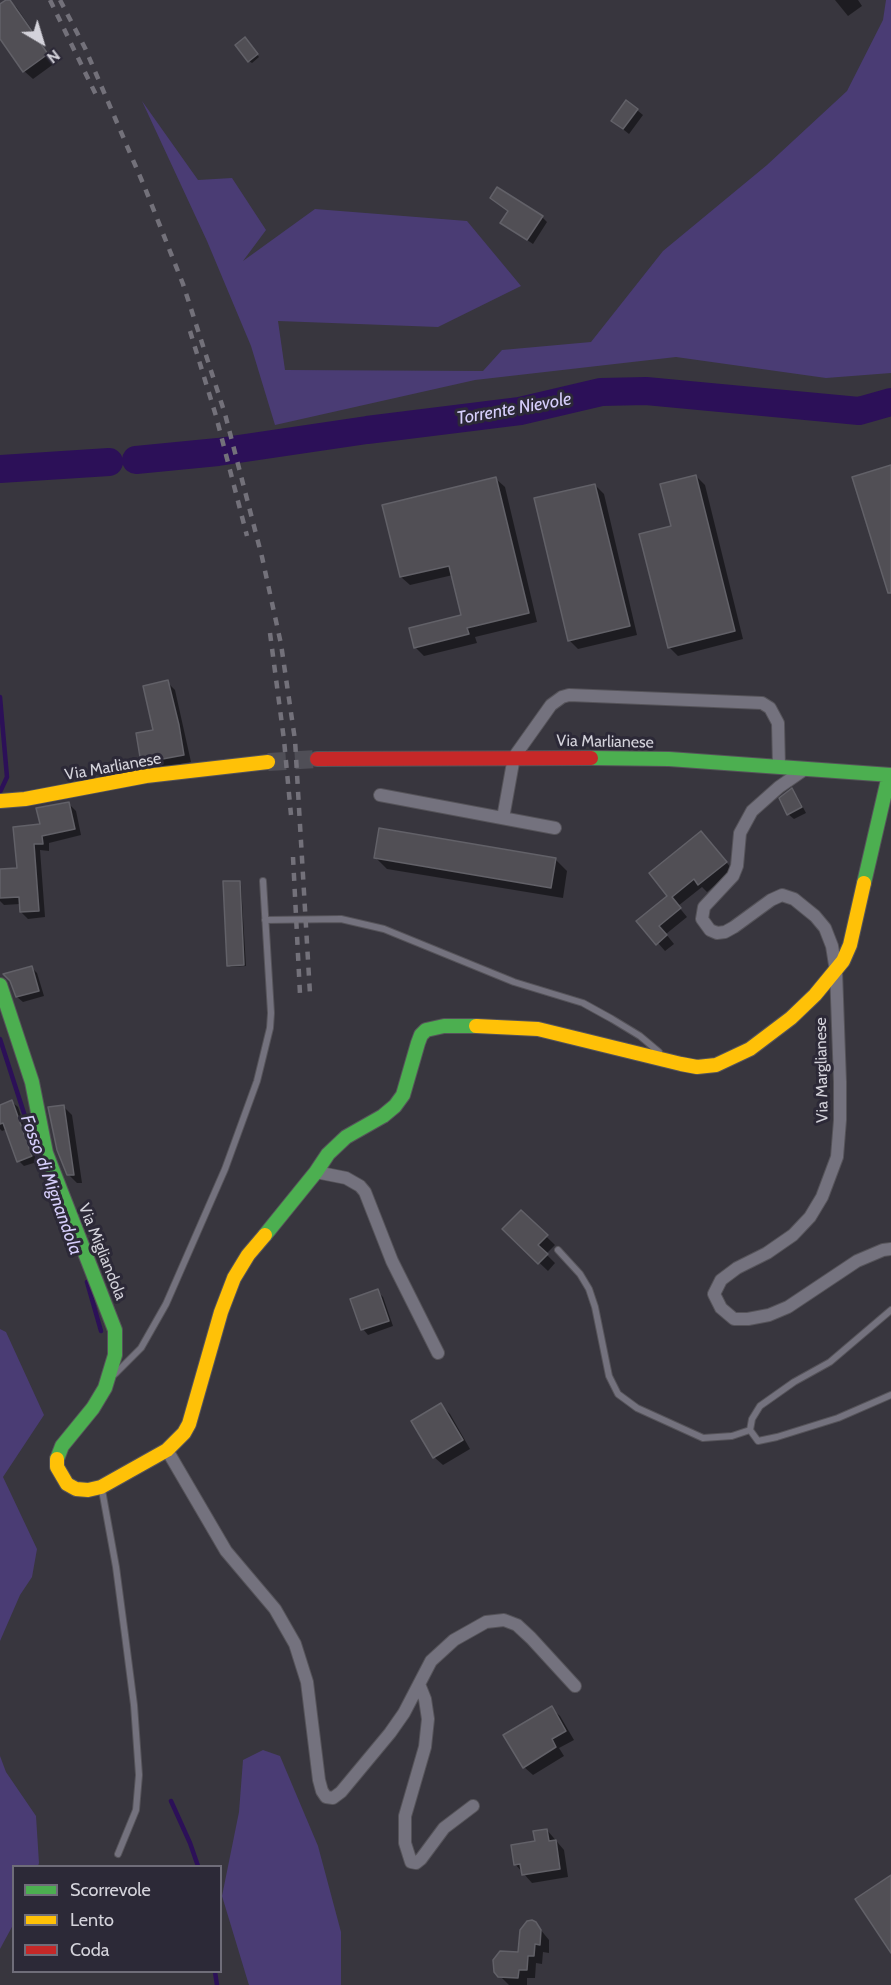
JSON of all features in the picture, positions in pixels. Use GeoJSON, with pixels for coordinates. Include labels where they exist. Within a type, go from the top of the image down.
{"type":"FeatureCollection","features":[{"type":"Feature","properties":{"kind":"street"},"geometry":{"type":"LineString","coordinates":[[503,818],[514,757],[546,710],[557,700],[568,695],[767,705],[774,713],[778,723],[779,767]]}},
{"type":"Feature","properties":{"kind":"street","name":"Via Marlianese"},"geometry":{"type":"LineString","coordinates":[[317,759],[514,757],[669,759],[890,775]]}},
{"type":"Feature","properties":{"kind":"street","name":"Via Marlianese"},"geometry":{"type":"LineString","coordinates":[[0,801],[25,799],[146,776],[268,762]]}},
{"type":"Feature","properties":{"kind":"street","name":"Via Marglianese"},"geometry":{"type":"LineString","coordinates":[[805,769],[779,787],[752,812],[740,833],[737,866],[733,876],[704,907],[702,920],[710,930],[717,933],[725,932],[777,896],[788,896],[815,916],[825,928],[832,946],[836,972],[840,1120],[837,1157],[822,1197],[810,1216],[793,1234],[767,1253],[736,1268],[720,1280],[714,1294],[721,1308],[734,1319],[769,1315],[788,1307],[857,1261],[891,1248]]}},
{"type":"Feature","properties":{"kind":"street"},"geometry":{"type":"LineString","coordinates":[[101,1487],[167,1450],[180,1438],[189,1424],[221,1312],[234,1278],[262,1237],[316,1172],[327,1154],[336,1145],[395,1106],[403,1095],[421,1035],[426,1030],[434,1027],[538,1029],[668,1061],[698,1066],[716,1065],[750,1049],[791,1018],[836,972],[843,961],[850,945],[890,775]]}},
{"type":"Feature","properties":{"kind":"street"},"geometry":{"type":"LineString","coordinates":[[380,795],[555,828]]}},
{"type":"Feature","properties":{"kind":"street","name":"Via Migliandola"},"geometry":{"type":"LineString","coordinates":[[0,985],[32,1082],[46,1152],[115,1330],[115,1355],[99,1399],[62,1446],[57,1458],[57,1467],[67,1484],[76,1489],[88,1490],[101,1487]]}},
{"type":"Feature","properties":{"kind":"street"},"geometry":{"type":"LineString","coordinates":[[316,1172],[346,1178],[360,1186],[365,1192],[392,1261],[438,1353]]}},
{"type":"Feature","properties":{"kind":"street"},"geometry":{"type":"LineString","coordinates":[[167,1450],[226,1551],[275,1609],[295,1644],[307,1682],[319,1780],[326,1797],[333,1798],[341,1792],[390,1733],[404,1713],[430,1661],[454,1640],[486,1622],[504,1620],[517,1626],[531,1638],[574,1686]]}},
{"type":"Feature","properties":{"kind":"street"},"geometry":{"type":"LineString","coordinates":[[419,1684],[428,1719],[425,1747],[405,1816],[405,1843],[411,1862],[416,1863],[422,1859],[444,1828],[473,1806]]}},
{"type":"Feature","properties":{"kind":"lane"},"geometry":{"type":"LineString","coordinates":[[108,1379],[132,1359],[156,1324],[208,1210],[248,1109],[265,1054],[270,1028],[263,881]]}},
{"type":"Feature","properties":{"kind":"lane"},"geometry":{"type":"LineString","coordinates":[[265,920],[340,919],[384,929],[514,982],[583,1004],[640,1036],[668,1061]]}},
{"type":"Feature","properties":{"kind":"lane"},"geometry":{"type":"LineString","coordinates":[[558,1250],[580,1274],[589,1289],[595,1307],[609,1376],[618,1394],[637,1408],[703,1438],[732,1436],[750,1430]]}},
{"type":"Feature","properties":{"kind":"lane"},"geometry":{"type":"LineString","coordinates":[[891,1310],[831,1362],[794,1382],[760,1406],[752,1419],[750,1430],[758,1441],[777,1437],[838,1418],[891,1395]]}},
{"type":"Feature","properties":{"kind":"lane"},"geometry":{"type":"LineString","coordinates":[[101,1487],[124,1624],[134,1705],[139,1775],[136,1810],[118,1854]]}},
{"type":"Feature","properties":{"kind":"shaded area"},"geometry":{"type":"Polygon","coordinates":[[[886,0],[891,0],[891,373],[826,378],[676,357],[475,380],[275,425],[251,346],[207,241],[142,101],[198,180],[232,178],[266,230],[243,261],[315,209],[467,221],[521,286],[438,327],[278,321],[285,370],[483,371],[502,350],[591,342],[663,251],[767,165],[847,91],[883,20],[886,0]]]}},
{"type":"Feature","properties":{"kind":"shaded area"},"geometry":{"type":"Polygon","coordinates":[[[0,1329],[6,1332],[44,1415],[3,1477],[37,1549],[32,1577],[20,1595],[0,1641],[0,1329]]]}},
{"type":"Feature","properties":{"kind":"shaded area"},"geometry":{"type":"Polygon","coordinates":[[[263,1750],[280,1756],[318,1846],[341,1932],[341,1985],[249,1985],[248,1982],[222,1896],[239,1812],[243,1760],[263,1750]]]}},
{"type":"Feature","properties":{"kind":"shaded area"},"geometry":{"type":"Polygon","coordinates":[[[0,1756],[6,1772],[36,1816],[39,1863],[38,1865],[12,1865],[12,1927],[0,1949],[0,1756]]]}},
{"type":"Feature","properties":{"kind":"building"},"geometry":{"type":"Polygon","coordinates":[[[10,0],[48,54],[23,72],[0,39],[0,4],[10,0]]]}},
{"type":"Feature","properties":{"kind":"building"},"geometry":{"type":"Polygon","coordinates":[[[245,37],[258,54],[248,62],[235,45],[245,37]]]}},
{"type":"Feature","properties":{"kind":"building"},"geometry":{"type":"Polygon","coordinates":[[[626,100],[638,109],[623,129],[611,121],[626,100]]]}},
{"type":"Feature","properties":{"kind":"building"},"geometry":{"type":"Polygon","coordinates":[[[497,187],[543,216],[527,240],[500,223],[508,211],[490,198],[497,187]]]}},
{"type":"Feature","properties":{"kind":"building"},"geometry":{"type":"Polygon","coordinates":[[[891,465],[891,593],[888,593],[852,477],[891,465]]]}},
{"type":"Feature","properties":{"kind":"building"},"geometry":{"type":"Polygon","coordinates":[[[696,475],[735,631],[668,648],[639,534],[671,526],[660,484],[696,475]]]}},
{"type":"Feature","properties":{"kind":"building"},"geometry":{"type":"Polygon","coordinates":[[[496,477],[529,613],[467,628],[469,634],[414,648],[409,628],[461,615],[449,566],[400,577],[382,505],[496,477]]]}},
{"type":"Feature","properties":{"kind":"building"},"geometry":{"type":"Polygon","coordinates":[[[595,484],[630,626],[568,641],[534,498],[595,484]]]}},
{"type":"Feature","properties":{"kind":"building"},"geometry":{"type":"Polygon","coordinates":[[[168,680],[184,755],[141,763],[136,733],[153,730],[143,686],[168,680]]]}},
{"type":"Feature","properties":{"kind":"building"},"geometry":{"type":"Polygon","coordinates":[[[792,788],[802,807],[787,815],[779,798],[792,788]]]}},
{"type":"Feature","properties":{"kind":"building"},"geometry":{"type":"Polygon","coordinates":[[[69,802],[75,829],[42,836],[43,844],[34,844],[39,911],[20,912],[19,897],[0,898],[0,869],[17,868],[13,827],[40,824],[36,808],[69,802]]]}},
{"type":"Feature","properties":{"kind":"building"},"geometry":{"type":"Polygon","coordinates":[[[379,828],[556,858],[551,888],[374,858],[379,828]]]}},
{"type":"Feature","properties":{"kind":"building"},"geometry":{"type":"Polygon","coordinates":[[[701,831],[727,862],[698,885],[694,879],[672,897],[681,908],[659,926],[667,935],[656,945],[636,921],[667,896],[649,873],[701,831]]]}},
{"type":"Feature","properties":{"kind":"building"},"geometry":{"type":"Polygon","coordinates":[[[223,881],[240,881],[244,965],[227,966],[223,881]]]}},
{"type":"Feature","properties":{"kind":"building"},"geometry":{"type":"Polygon","coordinates":[[[32,966],[39,991],[16,997],[10,981],[3,974],[32,966]]]}},
{"type":"Feature","properties":{"kind":"building"},"geometry":{"type":"Polygon","coordinates":[[[12,1100],[32,1156],[17,1162],[3,1123],[0,1124],[0,1105],[12,1100]]]}},
{"type":"Feature","properties":{"kind":"building"},"geometry":{"type":"Polygon","coordinates":[[[64,1105],[74,1175],[67,1175],[57,1150],[48,1107],[64,1105]]]}},
{"type":"Feature","properties":{"kind":"building"},"geometry":{"type":"Polygon","coordinates":[[[521,1210],[548,1235],[538,1245],[548,1254],[538,1264],[502,1229],[521,1210]]]}},
{"type":"Feature","properties":{"kind":"building"},"geometry":{"type":"Polygon","coordinates":[[[378,1289],[389,1321],[361,1330],[350,1299],[378,1289]]]}},
{"type":"Feature","properties":{"kind":"building"},"geometry":{"type":"Polygon","coordinates":[[[441,1403],[463,1440],[433,1458],[411,1421],[441,1403]]]}},
{"type":"Feature","properties":{"kind":"building"},"geometry":{"type":"Polygon","coordinates":[[[552,1706],[566,1731],[552,1739],[556,1747],[523,1768],[503,1735],[552,1706]]]}},
{"type":"Feature","properties":{"kind":"building"},"geometry":{"type":"Polygon","coordinates":[[[547,1829],[549,1841],[556,1840],[560,1869],[522,1875],[520,1864],[514,1865],[511,1845],[535,1841],[533,1831],[547,1829]]]}},
{"type":"Feature","properties":{"kind":"building"},"geometry":{"type":"Polygon","coordinates":[[[891,1875],[891,1953],[855,1899],[891,1875]]]}},
{"type":"Feature","properties":{"kind":"building"},"geometry":{"type":"Polygon","coordinates":[[[532,1920],[541,1930],[540,1945],[535,1944],[534,1956],[528,1956],[527,1970],[519,1970],[518,1978],[498,1977],[494,1972],[493,1960],[500,1951],[518,1952],[520,1930],[527,1921],[532,1920]]]}},
{"type":"Feature","properties":{"kind":"waterway","name":"Torrente Nievole"},"geometry":{"type":"LineString","coordinates":[[136,460],[218,452],[520,411],[601,392],[646,391],[859,411],[891,402]]}},
{"type":"Feature","properties":{"kind":"waterway","name":"Torrente Nievole"},"geometry":{"type":"LineString","coordinates":[[0,469],[109,462]]}},
{"type":"Feature","properties":{"kind":"waterway","name":"Fosso di Mignandola"},"geometry":{"type":"LineString","coordinates":[[0,697],[7,777],[0,792]]}},
{"type":"Feature","properties":{"kind":"waterway","name":"Fosso di Mignandola"},"geometry":{"type":"LineString","coordinates":[[0,1039],[43,1172],[73,1246]]}},
{"type":"Feature","properties":{"kind":"waterway","name":"Fosso di Mignandola"},"geometry":{"type":"LineString","coordinates":[[87,1282],[101,1331]]}},
{"type":"Feature","properties":{"kind":"waterway","name":"Fosso di Mignandola"},"geometry":{"type":"LineString","coordinates":[[171,1801],[198,1865]]}},
{"type":"Feature","properties":{"kind":"waterway","name":"Fosso di Mignandola"},"geometry":{"type":"LineString","coordinates":[[215,1973],[217,1985]]}},
{"type":"Feature","properties":{"kind":"tunnel"},"geometry":{"type":"LineString","coordinates":[[268,762],[317,759]]}},
{"type":"Feature","properties":{"kind":"railway"},"geometry":{"type":"LineString","coordinates":[[50,0],[97,97]]}},
{"type":"Feature","properties":{"kind":"railway"},"geometry":{"type":"LineString","coordinates":[[60,0],[85,48],[183,284],[225,414],[262,557],[281,644],[295,740],[310,994]]}},
{"type":"Feature","properties":{"kind":"railway"},"geometry":{"type":"LineString","coordinates":[[190,331],[216,416],[247,536]]}},
{"type":"Feature","properties":{"kind":"railway"},"geometry":{"type":"LineString","coordinates":[[270,633],[291,815]]}},
{"type":"Feature","properties":{"kind":"railway"},"geometry":{"type":"LineString","coordinates":[[293,857],[300,994]]}},
{"type":"Feature","properties":{"kind":"traffic: fast"},"geometry":{"type":"LineString","coordinates":[[591,758],[669,759],[891,775]]}},
{"type":"Feature","properties":{"kind":"traffic: fast"},"geometry":{"type":"LineString","coordinates":[[864,883],[889,775]]}},
{"type":"Feature","properties":{"kind":"traffic: fast"},"geometry":{"type":"LineString","coordinates":[[0,985],[32,1082],[46,1153],[115,1330],[115,1355],[105,1388],[93,1408],[62,1446],[57,1459]]}},
{"type":"Feature","properties":{"kind":"traffic: fast"},"geometry":{"type":"LineString","coordinates":[[265,1235],[328,1154],[346,1137],[383,1116],[395,1106],[403,1095],[418,1043],[426,1030],[444,1026],[476,1026]]}},
{"type":"Feature","properties":{"kind":"traffic: slow"},"geometry":{"type":"LineString","coordinates":[[0,801],[25,799],[146,776],[268,762]]}},
{"type":"Feature","properties":{"kind":"traffic: slow"},"geometry":{"type":"LineString","coordinates":[[476,1026],[538,1029],[681,1064],[697,1067],[716,1065],[750,1049],[791,1018],[815,995],[843,961],[850,945],[864,883]]}},
{"type":"Feature","properties":{"kind":"traffic: slow"},"geometry":{"type":"LineString","coordinates":[[57,1459],[57,1467],[67,1484],[76,1489],[88,1490],[101,1487],[167,1450],[184,1433],[189,1424],[221,1312],[234,1278],[248,1255],[265,1235]]}},
{"type":"Feature","properties":{"kind":"traffic: jam"},"geometry":{"type":"LineString","coordinates":[[317,759],[591,758]]}}]}
